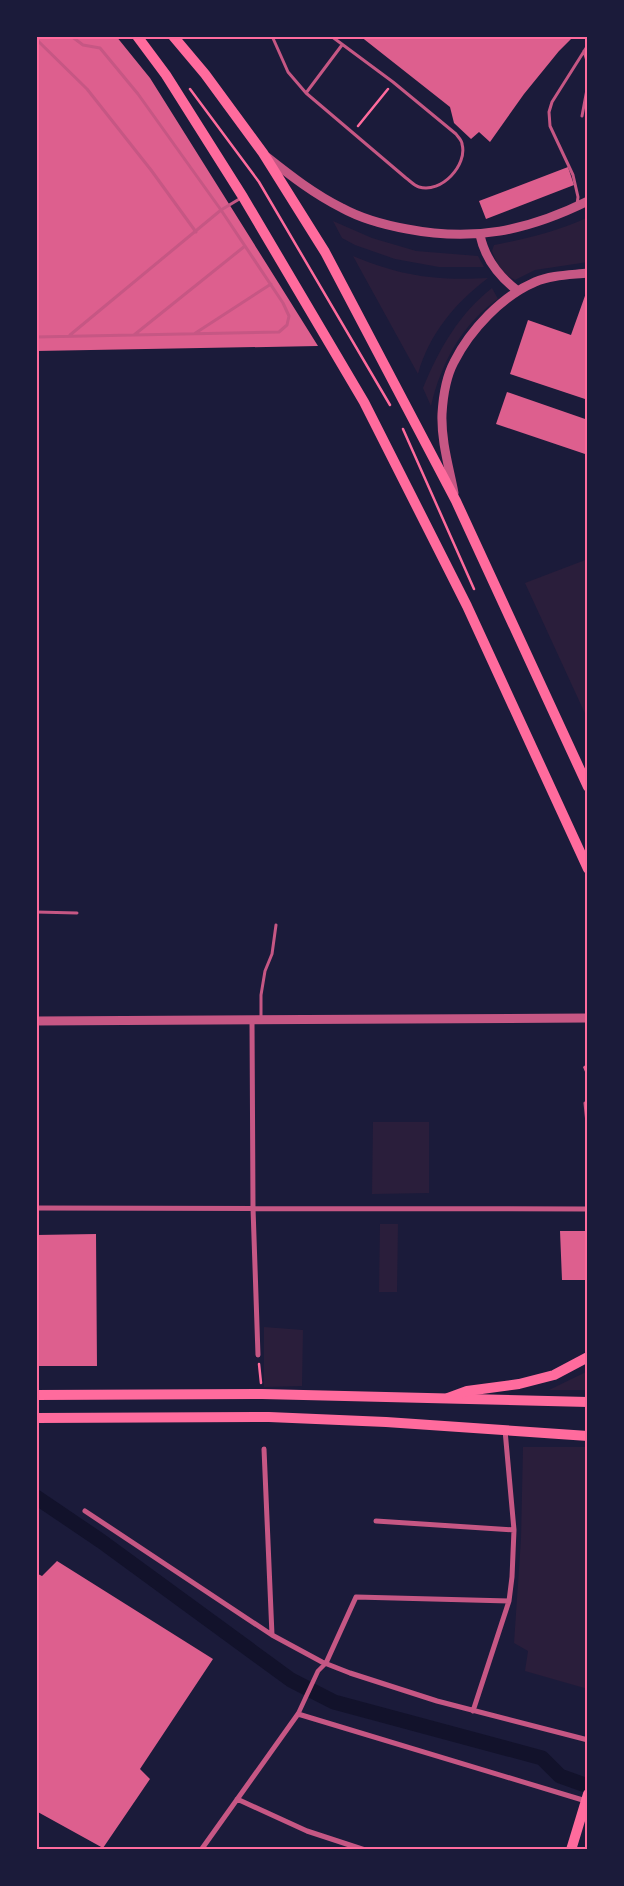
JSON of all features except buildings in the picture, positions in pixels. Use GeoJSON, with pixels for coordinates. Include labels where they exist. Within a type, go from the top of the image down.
{"type":"FeatureCollection","features":[{"type":"Feature","properties":{"kind":"main road"},"geometry":{"type":"LineString","coordinates":[[137,36],[166,75],[243,197],[364,402],[467,606],[588,869]]}},
{"type":"Feature","properties":{"kind":"main road"},"geometry":{"type":"LineString","coordinates":[[173,36],[205,74],[263,154],[325,252],[456,501],[588,787]]}},
{"type":"Feature","properties":{"kind":"main road"},"geometry":{"type":"LineString","coordinates":[[448,1398],[467,1391],[519,1384],[554,1375],[588,1357]]}},
{"type":"Feature","properties":{"kind":"main road"},"geometry":{"type":"LineString","coordinates":[[36,1395],[262,1394],[588,1402]]}},
{"type":"Feature","properties":{"kind":"main road"},"geometry":{"type":"LineString","coordinates":[[36,1418],[269,1417],[386,1422],[588,1436]]}},
{"type":"Feature","properties":{"kind":"main road"},"geometry":{"type":"LineString","coordinates":[[571,1850],[587,1797]]}},
{"type":"Feature","properties":{"kind":"street"},"geometry":{"type":"LineString","coordinates":[[263,154],[304,186],[343,209],[386,225],[430,234],[480,235],[511,230],[545,220],[588,201]]}},
{"type":"Feature","properties":{"kind":"street"},"geometry":{"type":"LineString","coordinates":[[480,235],[483,248],[493,266],[518,291]]}},
{"type":"Feature","properties":{"kind":"street"},"geometry":{"type":"LineString","coordinates":[[456,501],[444,442],[442,414],[446,382],[454,362],[468,340],[503,301],[518,291],[536,281],[560,276],[588,274]]}},
{"type":"Feature","properties":{"kind":"street"},"geometry":{"type":"LineString","coordinates":[[36,1021],[588,1018]]}},
{"type":"Feature","properties":{"kind":"street"},"geometry":{"type":"LineString","coordinates":[[256,1020],[254,1208],[258,1355]]}},
{"type":"Feature","properties":{"kind":"street"},"geometry":{"type":"LineString","coordinates":[[36,1208],[588,1209]]}},
{"type":"Feature","properties":{"kind":"street"},"geometry":{"type":"LineString","coordinates":[[473,1711],[508,1601],[513,1567],[514,1530],[505,1430]]}},
{"type":"Feature","properties":{"kind":"street"},"geometry":{"type":"LineString","coordinates":[[264,1449],[272,1635]]}},
{"type":"Feature","properties":{"kind":"street"},"geometry":{"type":"LineString","coordinates":[[85,1510],[272,1635],[326,1663],[388,1686],[473,1711],[588,1740]]}},
{"type":"Feature","properties":{"kind":"street"},"geometry":{"type":"LineString","coordinates":[[376,1521],[514,1530]]}},
{"type":"Feature","properties":{"kind":"street"},"geometry":{"type":"LineString","coordinates":[[201,1850],[298,1714],[318,1671],[326,1663],[356,1597],[508,1601]]}},
{"type":"Feature","properties":{"kind":"street"},"geometry":{"type":"LineString","coordinates":[[298,1714],[587,1797]]}},
{"type":"Feature","properties":{"kind":"street"},"geometry":{"type":"LineString","coordinates":[[237,1799],[307,1831],[365,1850]]}},
{"type":"Feature","properties":{"kind":"lane"},"geometry":{"type":"LineString","coordinates":[[36,337],[279,332],[286,325],[289,316],[284,303],[221,210],[138,94],[100,48],[82,44],[72,36]]}},
{"type":"Feature","properties":{"kind":"lane"},"geometry":{"type":"LineString","coordinates":[[272,36],[293,80],[418,187],[431,188],[446,180],[456,170],[462,154],[462,143],[456,134],[393,82],[331,36]]}},
{"type":"Feature","properties":{"kind":"lane"},"geometry":{"type":"LineString","coordinates":[[36,39],[87,89],[152,170],[196,232]]}},
{"type":"Feature","properties":{"kind":"lane"},"geometry":{"type":"LineString","coordinates":[[577,206],[575,183],[550,126],[549,112],[557,94],[588,44]]}},
{"type":"Feature","properties":{"kind":"lane"},"geometry":{"type":"LineString","coordinates":[[306,93],[342,45]]}},
{"type":"Feature","properties":{"kind":"lane"},"geometry":{"type":"LineString","coordinates":[[584,50],[588,64]]}},
{"type":"Feature","properties":{"kind":"lane"},"geometry":{"type":"LineString","coordinates":[[582,116],[588,84]]}},
{"type":"Feature","properties":{"kind":"lane"},"geometry":{"type":"LineString","coordinates":[[70,336],[221,210],[243,197]]}},
{"type":"Feature","properties":{"kind":"lane"},"geometry":{"type":"LineString","coordinates":[[133,336],[245,246]]}},
{"type":"Feature","properties":{"kind":"lane"},"geometry":{"type":"LineString","coordinates":[[194,334],[271,284]]}},
{"type":"Feature","properties":{"kind":"lane"},"geometry":{"type":"LineString","coordinates":[[36,912],[77,914]]}},
{"type":"Feature","properties":{"kind":"lane"},"geometry":{"type":"LineString","coordinates":[[256,1020],[265,971],[272,954],[276,925]]}},
{"type":"Feature","properties":{"kind":"lane"},"geometry":{"type":"LineString","coordinates":[[585,1103],[588,1133]]}},
{"type":"Feature","properties":{"kind":"path"},"geometry":{"type":"LineString","coordinates":[[352,132],[393,82]]}},
{"type":"Feature","properties":{"kind":"path"},"geometry":{"type":"LineString","coordinates":[[258,1355],[262,1394]]}},
{"type":"Feature","properties":{"kind":"shaded area"},"geometry":{"type":"Polygon","coordinates":[[[588,217],[588,262],[535,270],[515,280],[503,272],[496,261],[492,251],[494,245],[542,234],[588,217]]]}},
{"type":"Feature","properties":{"kind":"shaded area"},"geometry":{"type":"Polygon","coordinates":[[[333,221],[372,238],[416,251],[478,256],[484,267],[439,267],[395,259],[355,245],[342,238],[333,221]]]}},
{"type":"Feature","properties":{"kind":"shaded area"},"geometry":{"type":"Polygon","coordinates":[[[353,256],[403,273],[419,276],[452,279],[488,278],[465,298],[445,320],[429,346],[418,374],[353,256]]]}},
{"type":"Feature","properties":{"kind":"shaded area"},"geometry":{"type":"Polygon","coordinates":[[[492,288],[498,299],[474,320],[455,346],[435,390],[431,406],[423,388],[443,346],[470,309],[492,288]]]}},
{"type":"Feature","properties":{"kind":"shaded area"},"geometry":{"type":"Polygon","coordinates":[[[588,559],[588,720],[525,583],[588,559]]]}},
{"type":"Feature","properties":{"kind":"shaded area"},"geometry":{"type":"Polygon","coordinates":[[[373,1122],[429,1122],[429,1193],[372,1194],[373,1122]]]}},
{"type":"Feature","properties":{"kind":"shaded area"},"geometry":{"type":"Polygon","coordinates":[[[380,1224],[398,1224],[397,1292],[379,1292],[380,1224]]]}},
{"type":"Feature","properties":{"kind":"shaded area"},"geometry":{"type":"Polygon","coordinates":[[[264,1327],[303,1330],[302,1386],[264,1387],[264,1327]]]}},
{"type":"Feature","properties":{"kind":"shaded area"},"geometry":{"type":"Polygon","coordinates":[[[588,1371],[588,1390],[549,1390],[588,1371]]]}},
{"type":"Feature","properties":{"kind":"shaded area"},"geometry":{"type":"Polygon","coordinates":[[[523,1447],[588,1447],[588,1689],[525,1671],[528,1651],[514,1643],[521,1539],[523,1447]]]}},
{"type":"Feature","properties":{"kind":"waterway"},"geometry":{"type":"LineString","coordinates":[[36,1497],[101,1541],[291,1680],[334,1702],[542,1758],[560,1776],[588,1786]]}}]}
